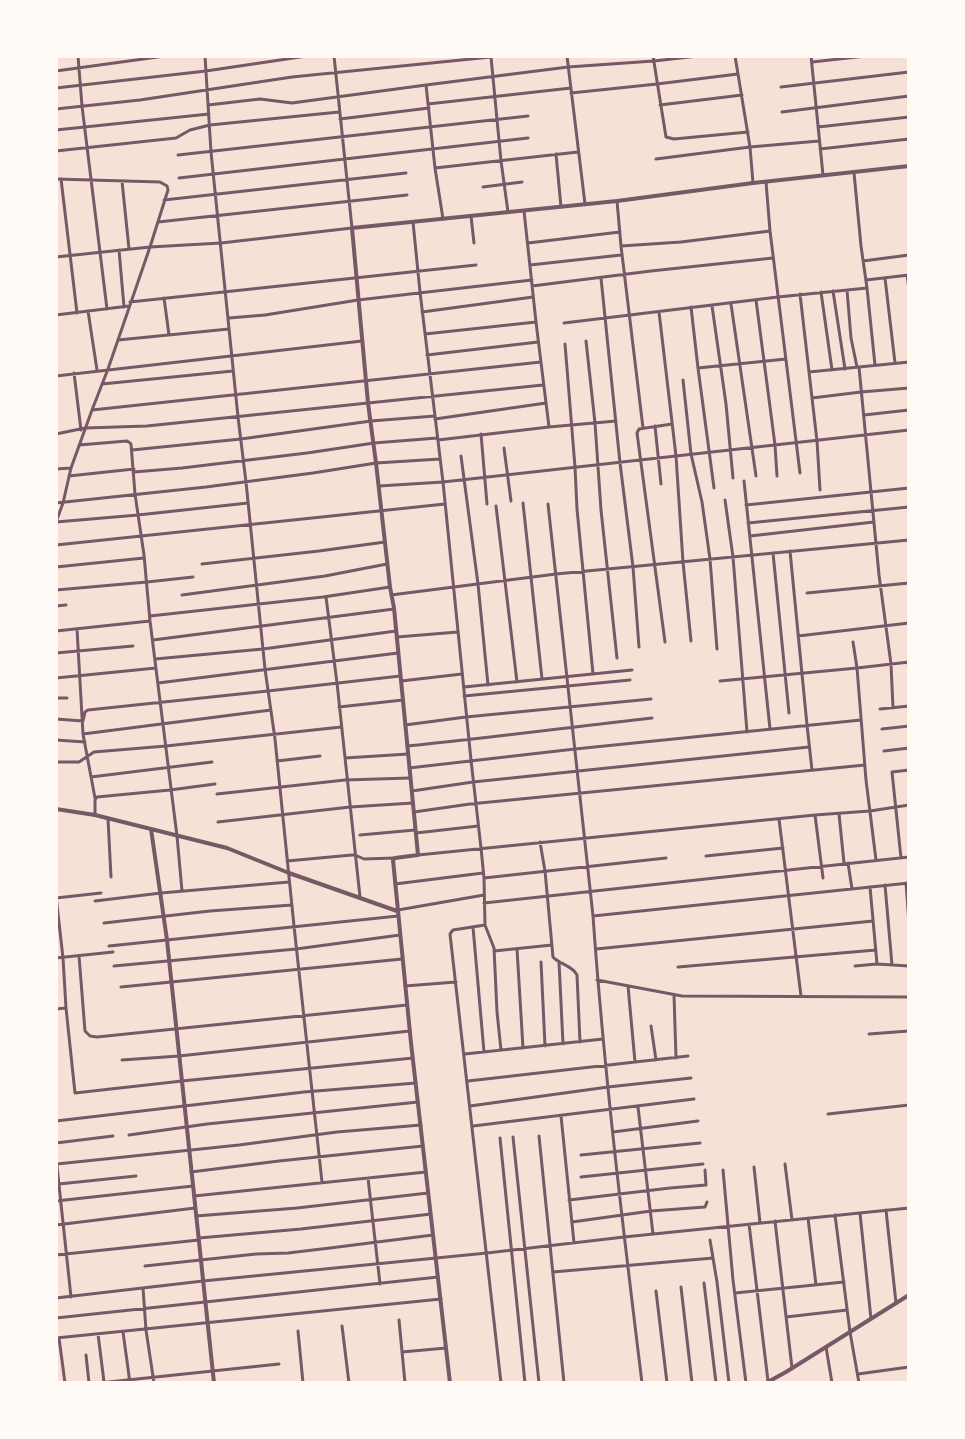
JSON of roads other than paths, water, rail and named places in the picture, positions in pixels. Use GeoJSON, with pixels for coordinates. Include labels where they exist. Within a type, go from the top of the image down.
{"type":"FeatureCollection","features":[{"type":"Feature","properties":{"kind":"street"},"geometry":{"type":"LineString","coordinates":[[78,56],[82,106],[107,309]]}},
{"type":"Feature","properties":{"kind":"street"},"geometry":{"type":"LineString","coordinates":[[56,71],[165,56]]}},
{"type":"Feature","properties":{"kind":"street"},"geometry":{"type":"LineString","coordinates":[[205,56],[206,90],[233,370],[322,1182]]}},
{"type":"Feature","properties":{"kind":"street"},"geometry":{"type":"LineString","coordinates":[[56,88],[206,71],[307,56]]}},
{"type":"Feature","properties":{"kind":"street"},"geometry":{"type":"LineString","coordinates":[[334,56],[350,201],[365,380],[394,609],[418,855]]}},
{"type":"Feature","properties":{"kind":"street"},"geometry":{"type":"LineString","coordinates":[[567,56],[585,204]]}},
{"type":"Feature","properties":{"kind":"street"},"geometry":{"type":"LineString","coordinates":[[653,56],[664,134],[669,139],[748,132]]}},
{"type":"Feature","properties":{"kind":"street"},"geometry":{"type":"LineString","coordinates":[[208,105],[260,100],[292,102],[493,76],[654,62],[698,56]]}},
{"type":"Feature","properties":{"kind":"street"},"geometry":{"type":"LineString","coordinates":[[736,56],[748,132],[753,183]]}},
{"type":"Feature","properties":{"kind":"street"},"geometry":{"type":"LineString","coordinates":[[811,56],[823,175]]}},
{"type":"Feature","properties":{"kind":"street"},"geometry":{"type":"LineString","coordinates":[[812,62],[866,56]]}},
{"type":"Feature","properties":{"kind":"street"},"geometry":{"type":"LineString","coordinates":[[56,109],[336,72],[491,57],[508,212]]}},
{"type":"Feature","properties":{"kind":"street"},"geometry":{"type":"LineString","coordinates":[[781,87],[909,72]]}},
{"type":"Feature","properties":{"kind":"street"},"geometry":{"type":"LineString","coordinates":[[571,93],[738,74]]}},
{"type":"Feature","properties":{"kind":"street"},"geometry":{"type":"LineString","coordinates":[[426,85],[435,168],[443,219]]}},
{"type":"Feature","properties":{"kind":"street"},"geometry":{"type":"LineString","coordinates":[[340,118],[495,96],[571,88]]}},
{"type":"Feature","properties":{"kind":"street"},"geometry":{"type":"LineString","coordinates":[[660,105],[742,95]]}},
{"type":"Feature","properties":{"kind":"street"},"geometry":{"type":"LineString","coordinates":[[782,112],[909,96]]}},
{"type":"Feature","properties":{"kind":"street"},"geometry":{"type":"LineString","coordinates":[[56,151],[176,138],[190,130],[210,125],[339,112]]}},
{"type":"Feature","properties":{"kind":"street"},"geometry":{"type":"LineString","coordinates":[[56,130],[209,114]]}},
{"type":"Feature","properties":{"kind":"street"},"geometry":{"type":"LineString","coordinates":[[178,155],[528,116]]}},
{"type":"Feature","properties":{"kind":"street"},"geometry":{"type":"LineString","coordinates":[[818,127],[909,118]]}},
{"type":"Feature","properties":{"kind":"street"},"geometry":{"type":"LineString","coordinates":[[179,178],[528,138]]}},
{"type":"Feature","properties":{"kind":"street"},"geometry":{"type":"LineString","coordinates":[[820,149],[909,139]]}},
{"type":"Feature","properties":{"kind":"street"},"geometry":{"type":"LineString","coordinates":[[656,159],[750,147],[819,141]]}},
{"type":"Feature","properties":{"kind":"street"},"geometry":{"type":"LineString","coordinates":[[435,168],[578,152]]}},
{"type":"Feature","properties":{"kind":"street"},"geometry":{"type":"LineString","coordinates":[[556,154],[562,207]]}},
{"type":"Feature","properties":{"kind":"street"},"geometry":{"type":"LineString","coordinates":[[56,257],[150,247],[221,243],[562,207],[909,166]]}},
{"type":"Feature","properties":{"kind":"street"},"geometry":{"type":"LineString","coordinates":[[164,200],[406,173]]}},
{"type":"Feature","properties":{"kind":"street"},"geometry":{"type":"LineString","coordinates":[[854,173],[875,366]]}},
{"type":"Feature","properties":{"kind":"street"},"geometry":{"type":"LineString","coordinates":[[56,315],[77,313],[126,306],[130,302],[168,190],[164,183],[59,178],[77,313]]}},
{"type":"Feature","properties":{"kind":"street"},"geometry":{"type":"LineString","coordinates":[[122,181],[129,249]]}},
{"type":"Feature","properties":{"kind":"street"},"geometry":{"type":"LineString","coordinates":[[483,187],[522,182]]}},
{"type":"Feature","properties":{"kind":"street"},"geometry":{"type":"LineString","coordinates":[[766,182],[773,258],[800,474]]}},
{"type":"Feature","properties":{"kind":"street"},"geometry":{"type":"LineString","coordinates":[[158,222],[407,194]]}},
{"type":"Feature","properties":{"kind":"street"},"geometry":{"type":"LineString","coordinates":[[617,201],[620,246],[643,428]]}},
{"type":"Feature","properties":{"kind":"street"},"geometry":{"type":"LineString","coordinates":[[524,210],[549,426]]}},
{"type":"Feature","properties":{"kind":"street"},"geometry":{"type":"LineString","coordinates":[[471,216],[474,243]]}},
{"type":"Feature","properties":{"kind":"street"},"geometry":{"type":"LineString","coordinates":[[413,222],[443,482],[481,848],[485,925],[494,951],[501,1050]]}},
{"type":"Feature","properties":{"kind":"street"},"geometry":{"type":"LineString","coordinates":[[620,246],[770,231]]}},
{"type":"Feature","properties":{"kind":"street"},"geometry":{"type":"LineString","coordinates":[[528,243],[620,232]]}},
{"type":"Feature","properties":{"kind":"street"},"geometry":{"type":"LineString","coordinates":[[119,250],[126,306],[118,340],[108,369],[83,429],[56,522],[248,503]]}},
{"type":"Feature","properties":{"kind":"street"},"geometry":{"type":"LineString","coordinates":[[530,265],[622,255]]}},
{"type":"Feature","properties":{"kind":"street"},"geometry":{"type":"LineString","coordinates":[[863,261],[909,255]]}},
{"type":"Feature","properties":{"kind":"street"},"geometry":{"type":"LineString","coordinates":[[532,286],[773,258]]}},
{"type":"Feature","properties":{"kind":"street"},"geometry":{"type":"LineString","coordinates":[[130,302],[476,265]]}},
{"type":"Feature","properties":{"kind":"street"},"geometry":{"type":"LineString","coordinates":[[866,280],[908,275],[909,289]]}},
{"type":"Feature","properties":{"kind":"street"},"geometry":{"type":"LineString","coordinates":[[601,278],[633,567],[639,647]]}},
{"type":"Feature","properties":{"kind":"street"},"geometry":{"type":"LineString","coordinates":[[885,278],[895,363]]}},
{"type":"Feature","properties":{"kind":"street"},"geometry":{"type":"LineString","coordinates":[[229,318],[265,315],[420,292],[532,280]]}},
{"type":"Feature","properties":{"kind":"street"},"geometry":{"type":"LineString","coordinates":[[564,323],[800,294],[867,288]]}},
{"type":"Feature","properties":{"kind":"street"},"geometry":{"type":"LineString","coordinates":[[847,290],[851,338],[858,367],[864,414],[876,543],[891,664],[893,708]]}},
{"type":"Feature","properties":{"kind":"street"},"geometry":{"type":"LineString","coordinates":[[833,291],[845,369]]}},
{"type":"Feature","properties":{"kind":"street"},"geometry":{"type":"LineString","coordinates":[[821,292],[832,370]]}},
{"type":"Feature","properties":{"kind":"street"},"geometry":{"type":"LineString","coordinates":[[800,294],[817,441],[820,490]]}},
{"type":"Feature","properties":{"kind":"street"},"geometry":{"type":"LineString","coordinates":[[422,312],[533,297]]}},
{"type":"Feature","properties":{"kind":"street"},"geometry":{"type":"LineString","coordinates":[[164,298],[169,335]]}},
{"type":"Feature","properties":{"kind":"street"},"geometry":{"type":"LineString","coordinates":[[756,300],[775,445],[777,476]]}},
{"type":"Feature","properties":{"kind":"street"},"geometry":{"type":"LineString","coordinates":[[731,303],[756,476]]}},
{"type":"Feature","properties":{"kind":"street"},"geometry":{"type":"LineString","coordinates":[[712,306],[734,478]]}},
{"type":"Feature","properties":{"kind":"street"},"geometry":{"type":"LineString","coordinates":[[692,307],[714,488]]}},
{"type":"Feature","properties":{"kind":"street"},"geometry":{"type":"LineString","coordinates":[[88,311],[97,370]]}},
{"type":"Feature","properties":{"kind":"street"},"geometry":{"type":"LineString","coordinates":[[659,312],[676,456],[683,562],[691,641]]}},
{"type":"Feature","properties":{"kind":"street"},"geometry":{"type":"LineString","coordinates":[[425,334],[536,322]]}},
{"type":"Feature","properties":{"kind":"street"},"geometry":{"type":"LineString","coordinates":[[118,340],[229,329]]}},
{"type":"Feature","properties":{"kind":"street"},"geometry":{"type":"LineString","coordinates":[[56,376],[362,341]]}},
{"type":"Feature","properties":{"kind":"street"},"geometry":{"type":"LineString","coordinates":[[586,341],[617,658]]}},
{"type":"Feature","properties":{"kind":"street"},"geometry":{"type":"LineString","coordinates":[[427,355],[538,342]]}},
{"type":"Feature","properties":{"kind":"street"},"geometry":{"type":"LineString","coordinates":[[565,344],[577,510],[593,674]]}},
{"type":"Feature","properties":{"kind":"street"},"geometry":{"type":"LineString","coordinates":[[698,368],[786,359]]}},
{"type":"Feature","properties":{"kind":"street"},"geometry":{"type":"LineString","coordinates":[[92,410],[541,362]]}},
{"type":"Feature","properties":{"kind":"street"},"geometry":{"type":"LineString","coordinates":[[809,372],[909,362]]}},
{"type":"Feature","properties":{"kind":"street"},"geometry":{"type":"LineString","coordinates":[[102,384],[233,370]]}},
{"type":"Feature","properties":{"kind":"street"},"geometry":{"type":"LineString","coordinates":[[74,373],[83,429]]}},
{"type":"Feature","properties":{"kind":"street"},"geometry":{"type":"LineString","coordinates":[[683,380],[691,454],[702,502],[710,559],[717,649]]}},
{"type":"Feature","properties":{"kind":"street"},"geometry":{"type":"LineString","coordinates":[[56,434],[83,429],[147,426],[544,386]]}},
{"type":"Feature","properties":{"kind":"street"},"geometry":{"type":"LineString","coordinates":[[812,398],[909,388]]}},
{"type":"Feature","properties":{"kind":"street"},"geometry":{"type":"LineString","coordinates":[[132,450],[241,439],[371,421],[435,418],[546,403]]}},
{"type":"Feature","properties":{"kind":"street"},"geometry":{"type":"LineString","coordinates":[[864,414],[909,410]]}},
{"type":"Feature","properties":{"kind":"street"},"geometry":{"type":"LineString","coordinates":[[69,476],[182,468],[374,442],[437,439],[549,426],[616,421]]}},
{"type":"Feature","properties":{"kind":"street"},"geometry":{"type":"LineString","coordinates":[[665,642],[637,431],[643,428],[672,424]]}},
{"type":"Feature","properties":{"kind":"street"},"geometry":{"type":"LineString","coordinates":[[655,426],[661,484]]}},
{"type":"Feature","properties":{"kind":"street"},"geometry":{"type":"LineString","coordinates":[[379,486],[464,480],[909,430]]}},
{"type":"Feature","properties":{"kind":"street"},"geometry":{"type":"LineString","coordinates":[[481,434],[487,504]]}},
{"type":"Feature","properties":{"kind":"street"},"geometry":{"type":"LineString","coordinates":[[79,446],[127,442],[130,443],[132,450],[135,494],[142,537],[149,616],[177,836],[182,891]]}},
{"type":"Feature","properties":{"kind":"street"},"geometry":{"type":"LineString","coordinates":[[504,448],[511,501]]}},
{"type":"Feature","properties":{"kind":"street"},"geometry":{"type":"LineString","coordinates":[[462,456],[488,685]]}},
{"type":"Feature","properties":{"kind":"street"},"geometry":{"type":"LineString","coordinates":[[56,503],[246,482],[376,463],[440,459]]}},
{"type":"Feature","properties":{"kind":"street"},"geometry":{"type":"LineString","coordinates":[[56,469],[71,468]]}},
{"type":"Feature","properties":{"kind":"street"},"geometry":{"type":"LineString","coordinates":[[744,481],[770,729]]}},
{"type":"Feature","properties":{"kind":"street"},"geometry":{"type":"LineString","coordinates":[[746,505],[909,488]]}},
{"type":"Feature","properties":{"kind":"street"},"geometry":{"type":"LineString","coordinates":[[725,500],[732,557],[747,732]]}},
{"type":"Feature","properties":{"kind":"street"},"geometry":{"type":"LineString","coordinates":[[523,503],[542,679]]}},
{"type":"Feature","properties":{"kind":"street"},"geometry":{"type":"LineString","coordinates":[[56,545],[445,504]]}},
{"type":"Feature","properties":{"kind":"street"},"geometry":{"type":"LineString","coordinates":[[548,504],[588,866],[610,1110],[642,1383]]}},
{"type":"Feature","properties":{"kind":"street"},"geometry":{"type":"LineString","coordinates":[[496,506],[517,682]]}},
{"type":"Feature","properties":{"kind":"street"},"geometry":{"type":"LineString","coordinates":[[748,523],[909,507]]}},
{"type":"Feature","properties":{"kind":"street"},"geometry":{"type":"LineString","coordinates":[[750,536],[874,522]]}},
{"type":"Feature","properties":{"kind":"street"},"geometry":{"type":"LineString","coordinates":[[391,595],[556,574],[909,540]]}},
{"type":"Feature","properties":{"kind":"street"},"geometry":{"type":"LineString","coordinates":[[202,564],[319,552],[385,542]]}},
{"type":"Feature","properties":{"kind":"street"},"geometry":{"type":"LineString","coordinates":[[790,551],[796,595],[798,636],[812,770]]}},
{"type":"Feature","properties":{"kind":"street"},"geometry":{"type":"LineString","coordinates":[[773,553],[789,713]]}},
{"type":"Feature","properties":{"kind":"street"},"geometry":{"type":"LineString","coordinates":[[56,567],[144,558]]}},
{"type":"Feature","properties":{"kind":"street"},"geometry":{"type":"LineString","coordinates":[[182,595],[325,576],[387,564]]}},
{"type":"Feature","properties":{"kind":"street"},"geometry":{"type":"LineString","coordinates":[[56,590],[193,577]]}},
{"type":"Feature","properties":{"kind":"street"},"geometry":{"type":"LineString","coordinates":[[807,592],[909,583]]}},
{"type":"Feature","properties":{"kind":"street"},"geometry":{"type":"LineString","coordinates":[[149,616],[326,597],[390,587]]}},
{"type":"Feature","properties":{"kind":"street"},"geometry":{"type":"LineString","coordinates":[[326,597],[360,898]]}},
{"type":"Feature","properties":{"kind":"street"},"geometry":{"type":"LineString","coordinates":[[56,606],[66,605]]}},
{"type":"Feature","properties":{"kind":"street"},"geometry":{"type":"LineString","coordinates":[[153,640],[394,609]]}},
{"type":"Feature","properties":{"kind":"street"},"geometry":{"type":"LineString","coordinates":[[56,632],[150,621]]}},
{"type":"Feature","properties":{"kind":"street"},"geometry":{"type":"LineString","coordinates":[[798,636],[909,624]]}},
{"type":"Feature","properties":{"kind":"street"},"geometry":{"type":"LineString","coordinates":[[77,629],[83,734],[95,798],[94,815]]}},
{"type":"Feature","properties":{"kind":"street"},"geometry":{"type":"LineString","coordinates":[[155,659],[263,648],[396,631]]}},
{"type":"Feature","properties":{"kind":"street"},"geometry":{"type":"LineString","coordinates":[[397,637],[458,632]]}},
{"type":"Feature","properties":{"kind":"street"},"geometry":{"type":"LineString","coordinates":[[853,642],[876,860]]}},
{"type":"Feature","properties":{"kind":"street"},"geometry":{"type":"LineString","coordinates":[[56,654],[133,646]]}},
{"type":"Feature","properties":{"kind":"street"},"geometry":{"type":"LineString","coordinates":[[158,682],[398,653]]}},
{"type":"Feature","properties":{"kind":"street"},"geometry":{"type":"LineString","coordinates":[[720,681],[908,662],[909,671]]}},
{"type":"Feature","properties":{"kind":"street"},"geometry":{"type":"LineString","coordinates":[[56,678],[156,668]]}},
{"type":"Feature","properties":{"kind":"street"},"geometry":{"type":"LineString","coordinates":[[464,687],[632,670]]}},
{"type":"Feature","properties":{"kind":"street"},"geometry":{"type":"LineString","coordinates":[[401,681],[462,674]]}},
{"type":"Feature","properties":{"kind":"street"},"geometry":{"type":"LineString","coordinates":[[82,721],[85,712],[88,710],[400,676]]}},
{"type":"Feature","properties":{"kind":"street"},"geometry":{"type":"LineString","coordinates":[[464,696],[630,680]]}},
{"type":"Feature","properties":{"kind":"street"},"geometry":{"type":"LineString","coordinates":[[56,698],[67,698]]}},
{"type":"Feature","properties":{"kind":"street"},"geometry":{"type":"LineString","coordinates":[[405,725],[466,717],[651,699]]}},
{"type":"Feature","properties":{"kind":"street"},"geometry":{"type":"LineString","coordinates":[[339,707],[403,700]]}},
{"type":"Feature","properties":{"kind":"street"},"geometry":{"type":"LineString","coordinates":[[880,709],[909,706]]}},
{"type":"Feature","properties":{"kind":"street"},"geometry":{"type":"LineString","coordinates":[[83,734],[271,710]]}},
{"type":"Feature","properties":{"kind":"street"},"geometry":{"type":"LineString","coordinates":[[407,746],[652,718]]}},
{"type":"Feature","properties":{"kind":"street"},"geometry":{"type":"LineString","coordinates":[[56,719],[82,721]]}},
{"type":"Feature","properties":{"kind":"street"},"geometry":{"type":"LineString","coordinates":[[409,768],[861,720]]}},
{"type":"Feature","properties":{"kind":"street"},"geometry":{"type":"LineString","coordinates":[[882,729],[909,726]]}},
{"type":"Feature","properties":{"kind":"street"},"geometry":{"type":"LineString","coordinates":[[56,762],[79,762],[94,752],[342,727]]}},
{"type":"Feature","properties":{"kind":"street"},"geometry":{"type":"LineString","coordinates":[[56,740],[85,742]]}},
{"type":"Feature","properties":{"kind":"street"},"geometry":{"type":"LineString","coordinates":[[412,791],[473,782],[809,747]]}},
{"type":"Feature","properties":{"kind":"street"},"geometry":{"type":"LineString","coordinates":[[884,751],[909,748]]}},
{"type":"Feature","properties":{"kind":"street"},"geometry":{"type":"LineString","coordinates":[[345,758],[408,754]]}},
{"type":"Feature","properties":{"kind":"street"},"geometry":{"type":"LineString","coordinates":[[277,761],[320,756]]}},
{"type":"Feature","properties":{"kind":"street"},"geometry":{"type":"LineString","coordinates":[[91,777],[212,762]]}},
{"type":"Feature","properties":{"kind":"street"},"geometry":{"type":"LineString","coordinates":[[414,812],[865,764]]}},
{"type":"Feature","properties":{"kind":"street"},"geometry":{"type":"LineString","coordinates":[[901,858],[892,772],[909,770]]}},
{"type":"Feature","properties":{"kind":"street"},"geometry":{"type":"LineString","coordinates":[[217,794],[347,780],[410,778]]}},
{"type":"Feature","properties":{"kind":"street"},"geometry":{"type":"LineString","coordinates":[[95,798],[216,784]]}},
{"type":"Feature","properties":{"kind":"street"},"geometry":{"type":"LineString","coordinates":[[218,822],[350,807],[413,803]]}},
{"type":"Feature","properties":{"kind":"street"},"geometry":{"type":"LineString","coordinates":[[287,861],[355,854],[364,859],[395,858],[816,814],[870,811],[907,805]]}},
{"type":"Feature","properties":{"kind":"street"},"geometry":{"type":"LineString","coordinates":[[56,809],[94,815],[227,848],[288,873],[397,910],[484,895]]}},
{"type":"Feature","properties":{"kind":"street"},"geometry":{"type":"LineString","coordinates":[[816,814],[823,878]]}},
{"type":"Feature","properties":{"kind":"street"},"geometry":{"type":"LineString","coordinates":[[839,814],[852,889]]}},
{"type":"Feature","properties":{"kind":"street"},"geometry":{"type":"LineString","coordinates":[[108,819],[111,877]]}},
{"type":"Feature","properties":{"kind":"street"},"geometry":{"type":"LineString","coordinates":[[780,819],[800,996]]}},
{"type":"Feature","properties":{"kind":"street"},"geometry":{"type":"LineString","coordinates":[[360,835],[478,826]]}},
{"type":"Feature","properties":{"kind":"street"},"geometry":{"type":"LineString","coordinates":[[151,829],[167,940],[214,1383]]}},
{"type":"Feature","properties":{"kind":"street"},"geometry":{"type":"LineString","coordinates":[[540,842],[545,871],[553,956],[576,973],[580,1042]]}},
{"type":"Feature","properties":{"kind":"street"},"geometry":{"type":"LineString","coordinates":[[706,856],[783,848]]}},
{"type":"Feature","properties":{"kind":"street"},"geometry":{"type":"LineString","coordinates":[[484,903],[909,857]]}},
{"type":"Feature","properties":{"kind":"street"},"geometry":{"type":"LineString","coordinates":[[395,858],[393,860],[402,959],[450,1383]]}},
{"type":"Feature","properties":{"kind":"street"},"geometry":{"type":"LineString","coordinates":[[484,878],[666,858]]}},
{"type":"Feature","properties":{"kind":"street"},"geometry":{"type":"LineString","coordinates":[[395,884],[483,873]]}},
{"type":"Feature","properties":{"kind":"street"},"geometry":{"type":"LineString","coordinates":[[95,901],[160,893],[289,882]]}},
{"type":"Feature","properties":{"kind":"street"},"geometry":{"type":"LineString","coordinates":[[593,916],[907,883],[909,924]]}},
{"type":"Feature","properties":{"kind":"street"},"geometry":{"type":"LineString","coordinates":[[885,885],[892,965]]}},
{"type":"Feature","properties":{"kind":"street"},"geometry":{"type":"LineString","coordinates":[[870,887],[877,964]]}},
{"type":"Feature","properties":{"kind":"street"},"geometry":{"type":"LineString","coordinates":[[101,893],[56,897],[76,1093],[413,1058]]}},
{"type":"Feature","properties":{"kind":"street"},"geometry":{"type":"LineString","coordinates":[[104,923],[292,904]]}},
{"type":"Feature","properties":{"kind":"street"},"geometry":{"type":"LineString","coordinates":[[109,946],[398,916]]}},
{"type":"Feature","properties":{"kind":"street"},"geometry":{"type":"LineString","coordinates":[[596,949],[873,921]]}},
{"type":"Feature","properties":{"kind":"street"},"geometry":{"type":"LineString","coordinates":[[485,925],[450,932],[501,1383]]}},
{"type":"Feature","properties":{"kind":"street"},"geometry":{"type":"LineString","coordinates":[[473,927],[484,1052]]}},
{"type":"Feature","properties":{"kind":"street"},"geometry":{"type":"LineString","coordinates":[[114,966],[296,949],[400,935]]}},
{"type":"Feature","properties":{"kind":"street"},"geometry":{"type":"LineString","coordinates":[[494,951],[552,945]]}},
{"type":"Feature","properties":{"kind":"street"},"geometry":{"type":"LineString","coordinates":[[517,949],[523,1048]]}},
{"type":"Feature","properties":{"kind":"street"},"geometry":{"type":"LineString","coordinates":[[678,967],[876,950]]}},
{"type":"Feature","properties":{"kind":"street"},"geometry":{"type":"LineString","coordinates":[[56,958],[113,952]]}},
{"type":"Feature","properties":{"kind":"street"},"geometry":{"type":"LineString","coordinates":[[78,956],[85,1031],[90,1036],[97,1037],[407,1006]]}},
{"type":"Feature","properties":{"kind":"street"},"geometry":{"type":"LineString","coordinates":[[121,987],[402,959]]}},
{"type":"Feature","properties":{"kind":"street"},"geometry":{"type":"LineString","coordinates":[[541,962],[545,1046]]}},
{"type":"Feature","properties":{"kind":"street"},"geometry":{"type":"LineString","coordinates":[[559,962],[563,1044]]}},
{"type":"Feature","properties":{"kind":"street"},"geometry":{"type":"LineString","coordinates":[[855,966],[877,964],[909,966]]}},
{"type":"Feature","properties":{"kind":"street"},"geometry":{"type":"LineString","coordinates":[[597,980],[682,996],[909,997]]}},
{"type":"Feature","properties":{"kind":"street"},"geometry":{"type":"LineString","coordinates":[[405,986],[456,982]]}},
{"type":"Feature","properties":{"kind":"street"},"geometry":{"type":"LineString","coordinates":[[628,986],[635,1062]]}},
{"type":"Feature","properties":{"kind":"street"},"geometry":{"type":"LineString","coordinates":[[674,995],[676,1058]]}},
{"type":"Feature","properties":{"kind":"street"},"geometry":{"type":"LineString","coordinates":[[56,1009],[66,1008]]}},
{"type":"Feature","properties":{"kind":"street"},"geometry":{"type":"LineString","coordinates":[[652,1026],[656,1060]]}},
{"type":"Feature","properties":{"kind":"street"},"geometry":{"type":"LineString","coordinates":[[122,1060],[179,1056],[410,1031]]}},
{"type":"Feature","properties":{"kind":"street"},"geometry":{"type":"LineString","coordinates":[[869,1034],[909,1031]]}},
{"type":"Feature","properties":{"kind":"street"},"geometry":{"type":"LineString","coordinates":[[465,1054],[603,1039]]}},
{"type":"Feature","properties":{"kind":"street"},"geometry":{"type":"LineString","coordinates":[[468,1081],[688,1056]]}},
{"type":"Feature","properties":{"kind":"street"},"geometry":{"type":"LineString","coordinates":[[470,1106],[691,1078]]}},
{"type":"Feature","properties":{"kind":"street"},"geometry":{"type":"LineString","coordinates":[[56,1120],[416,1082]]}},
{"type":"Feature","properties":{"kind":"street"},"geometry":{"type":"LineString","coordinates":[[473,1126],[694,1099]]}},
{"type":"Feature","properties":{"kind":"street"},"geometry":{"type":"LineString","coordinates":[[129,1135],[418,1102]]}},
{"type":"Feature","properties":{"kind":"street"},"geometry":{"type":"LineString","coordinates":[[828,1114],[909,1105]]}},
{"type":"Feature","properties":{"kind":"street"},"geometry":{"type":"LineString","coordinates":[[638,1107],[653,1234]]}},
{"type":"Feature","properties":{"kind":"street"},"geometry":{"type":"LineString","coordinates":[[561,1116],[574,1243]]}},
{"type":"Feature","properties":{"kind":"street"},"geometry":{"type":"LineString","coordinates":[[613,1132],[698,1122]]}},
{"type":"Feature","properties":{"kind":"street"},"geometry":{"type":"LineString","coordinates":[[57,1164],[239,1145],[317,1134],[421,1125]]}},
{"type":"Feature","properties":{"kind":"street"},"geometry":{"type":"LineString","coordinates":[[56,1143],[113,1136]]}},
{"type":"Feature","properties":{"kind":"street"},"geometry":{"type":"LineString","coordinates":[[539,1136],[564,1383]]}},
{"type":"Feature","properties":{"kind":"street"},"geometry":{"type":"LineString","coordinates":[[513,1137],[539,1383]]}},
{"type":"Feature","properties":{"kind":"street"},"geometry":{"type":"LineString","coordinates":[[500,1138],[525,1383]]}},
{"type":"Feature","properties":{"kind":"street"},"geometry":{"type":"LineString","coordinates":[[581,1155],[700,1143]]}},
{"type":"Feature","properties":{"kind":"street"},"geometry":{"type":"LineString","coordinates":[[191,1172],[279,1160],[423,1146]]}},
{"type":"Feature","properties":{"kind":"street"},"geometry":{"type":"LineString","coordinates":[[56,1157],[59,1184],[58,1201],[63,1224],[71,1297]]}},
{"type":"Feature","properties":{"kind":"street"},"geometry":{"type":"LineString","coordinates":[[581,1177],[703,1164]]}},
{"type":"Feature","properties":{"kind":"street"},"geometry":{"type":"LineString","coordinates":[[785,1164],[792,1220]]}},
{"type":"Feature","properties":{"kind":"street"},"geometry":{"type":"LineString","coordinates":[[754,1167],[760,1223]]}},
{"type":"Feature","properties":{"kind":"street"},"geometry":{"type":"LineString","coordinates":[[569,1200],[706,1185],[705,1170]]}},
{"type":"Feature","properties":{"kind":"street"},"geometry":{"type":"LineString","coordinates":[[723,1170],[746,1383]]}},
{"type":"Feature","properties":{"kind":"street"},"geometry":{"type":"LineString","coordinates":[[194,1196],[426,1172]]}},
{"type":"Feature","properties":{"kind":"street"},"geometry":{"type":"LineString","coordinates":[[59,1184],[136,1176]]}},
{"type":"Feature","properties":{"kind":"street"},"geometry":{"type":"LineString","coordinates":[[368,1178],[380,1284]]}},
{"type":"Feature","properties":{"kind":"street"},"geometry":{"type":"LineString","coordinates":[[58,1201],[193,1186]]}},
{"type":"Feature","properties":{"kind":"street"},"geometry":{"type":"LineString","coordinates":[[196,1216],[297,1208],[428,1193]]}},
{"type":"Feature","properties":{"kind":"street"},"geometry":{"type":"LineString","coordinates":[[572,1222],[651,1211],[705,1207],[707,1202]]}},
{"type":"Feature","properties":{"kind":"street"},"geometry":{"type":"LineString","coordinates":[[56,1225],[195,1208]]}},
{"type":"Feature","properties":{"kind":"street"},"geometry":{"type":"LineString","coordinates":[[56,1298],[909,1208]]}},
{"type":"Feature","properties":{"kind":"street"},"geometry":{"type":"LineString","coordinates":[[886,1210],[896,1303]]}},
{"type":"Feature","properties":{"kind":"street"},"geometry":{"type":"LineString","coordinates":[[860,1212],[871,1319]]}},
{"type":"Feature","properties":{"kind":"street"},"geometry":{"type":"LineString","coordinates":[[56,1255],[431,1214]]}},
{"type":"Feature","properties":{"kind":"street"},"geometry":{"type":"LineString","coordinates":[[836,1215],[850,1332],[859,1383]]}},
{"type":"Feature","properties":{"kind":"street"},"geometry":{"type":"LineString","coordinates":[[808,1218],[816,1285]]}},
{"type":"Feature","properties":{"kind":"street"},"geometry":{"type":"LineString","coordinates":[[775,1221],[792,1368]]}},
{"type":"Feature","properties":{"kind":"street"},"geometry":{"type":"LineString","coordinates":[[749,1224],[767,1382],[909,1295]]}},
{"type":"Feature","properties":{"kind":"street"},"geometry":{"type":"LineString","coordinates":[[145,1266],[256,1254],[288,1253],[433,1235]]}},
{"type":"Feature","properties":{"kind":"street"},"geometry":{"type":"LineString","coordinates":[[710,1240],[730,1383]]}},
{"type":"Feature","properties":{"kind":"street"},"geometry":{"type":"LineString","coordinates":[[553,1272],[712,1258]]}},
{"type":"Feature","properties":{"kind":"street"},"geometry":{"type":"LineString","coordinates":[[56,1318],[438,1277]]}},
{"type":"Feature","properties":{"kind":"street"},"geometry":{"type":"LineString","coordinates":[[735,1294],[844,1282]]}},
{"type":"Feature","properties":{"kind":"street"},"geometry":{"type":"LineString","coordinates":[[704,1283],[716,1383]]}},
{"type":"Feature","properties":{"kind":"street"},"geometry":{"type":"LineString","coordinates":[[681,1287],[692,1383]]}},
{"type":"Feature","properties":{"kind":"street"},"geometry":{"type":"LineString","coordinates":[[143,1288],[146,1330],[154,1383]]}},
{"type":"Feature","properties":{"kind":"street"},"geometry":{"type":"LineString","coordinates":[[656,1291],[667,1383]]}},
{"type":"Feature","properties":{"kind":"street"},"geometry":{"type":"LineString","coordinates":[[65,1383],[58,1338],[250,1320],[441,1299]]}},
{"type":"Feature","properties":{"kind":"street"},"geometry":{"type":"LineString","coordinates":[[786,1317],[847,1310]]}},
{"type":"Feature","properties":{"kind":"street"},"geometry":{"type":"LineString","coordinates":[[399,1320],[405,1383]]}},
{"type":"Feature","properties":{"kind":"street"},"geometry":{"type":"LineString","coordinates":[[342,1326],[350,1383]]}},
{"type":"Feature","properties":{"kind":"street"},"geometry":{"type":"LineString","coordinates":[[298,1331],[303,1383]]}},
{"type":"Feature","properties":{"kind":"street"},"geometry":{"type":"LineString","coordinates":[[122,1332],[130,1381]]}},
{"type":"Feature","properties":{"kind":"street"},"geometry":{"type":"LineString","coordinates":[[98,1334],[104,1382]]}},
{"type":"Feature","properties":{"kind":"street"},"geometry":{"type":"LineString","coordinates":[[826,1347],[832,1383]]}},
{"type":"Feature","properties":{"kind":"street"},"geometry":{"type":"LineString","coordinates":[[402,1352],[446,1348]]}},
{"type":"Feature","properties":{"kind":"street"},"geometry":{"type":"LineString","coordinates":[[86,1355],[89,1383]]}},
{"type":"Feature","properties":{"kind":"street"},"geometry":{"type":"LineString","coordinates":[[99,1383],[279,1364]]}},
{"type":"Feature","properties":{"kind":"street"},"geometry":{"type":"LineString","coordinates":[[858,1374],[909,1367]]}}]}
